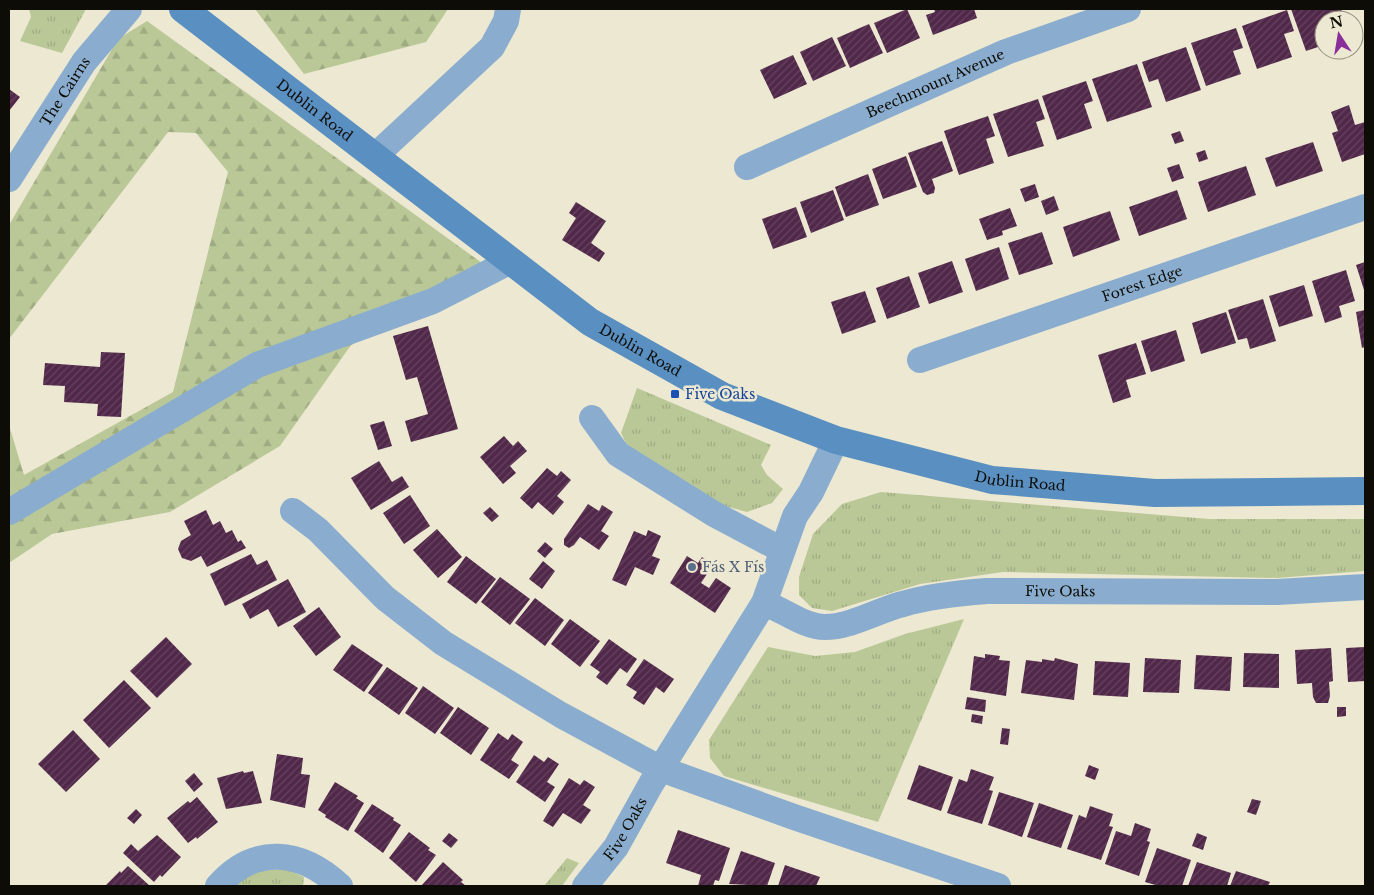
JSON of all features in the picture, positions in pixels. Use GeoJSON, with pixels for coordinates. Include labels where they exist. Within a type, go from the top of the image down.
{"type":"FeatureCollection","features":[{"type":"Feature","properties":{"kind":"main road","name":"Dublin Road"},"geometry":{"type":"LineString","coordinates":[[183,9],[603,331],[722,396],[836,440],[992,480],[1154,493],[1365,491]]}},
{"type":"Feature","properties":{"kind":"street","name":"The Cairns"},"geometry":{"type":"LineString","coordinates":[[9,179],[84,62],[129,9]]}},
{"type":"Feature","properties":{"kind":"street"},"geometry":{"type":"LineString","coordinates":[[375,156],[492,47],[506,22],[508,9]]}},
{"type":"Feature","properties":{"kind":"street","name":"Beechmount Avenue"},"geometry":{"type":"LineString","coordinates":[[747,167],[1006,52],[1128,9]]}},
{"type":"Feature","properties":{"kind":"street","name":"Forest Edge"},"geometry":{"type":"LineString","coordinates":[[920,360],[1365,207]]}},
{"type":"Feature","properties":{"kind":"street"},"geometry":{"type":"LineString","coordinates":[[9,512],[257,365],[432,301],[511,261]]}},
{"type":"Feature","properties":{"kind":"street"},"geometry":{"type":"LineString","coordinates":[[592,418],[618,454],[714,514],[782,550]]}},
{"type":"Feature","properties":{"kind":"street","name":"Five Oaks"},"geometry":{"type":"LineString","coordinates":[[585,886],[616,847],[661,769],[764,603],[795,516],[810,492],[836,440]]}},
{"type":"Feature","properties":{"kind":"street"},"geometry":{"type":"LineString","coordinates":[[293,511],[318,530],[384,598],[443,643],[561,715],[661,769],[794,817],[998,886]]}},
{"type":"Feature","properties":{"kind":"street","name":"Five Oaks"},"geometry":{"type":"LineString","coordinates":[[764,603],[808,623],[825,627],[846,623],[903,604],[951,594],[987,591],[1277,592],[1365,587]]}},
{"type":"Feature","properties":{"kind":"street"},"geometry":{"type":"LineString","coordinates":[[218,886],[232,871],[263,856],[296,860],[326,874],[340,886]]}},
{"type":"Feature","properties":{"kind":"green space"},"geometry":{"type":"Polygon","coordinates":[[[29,9],[86,9],[62,53],[20,41],[31,17],[29,9]]]}},
{"type":"Feature","properties":{"kind":"green space"},"geometry":{"type":"Polygon","coordinates":[[[255,9],[448,9],[426,42],[304,74],[255,9]]]}},
{"type":"Feature","properties":{"kind":"green space"},"geometry":{"type":"Polygon","coordinates":[[[147,21],[493,271],[351,345],[280,446],[170,512],[52,534],[9,563],[9,425],[24,475],[173,392],[228,172],[196,133],[168,132],[9,339],[9,225],[118,39],[147,21]]]}},
{"type":"Feature","properties":{"kind":"green space"},"geometry":{"type":"Polygon","coordinates":[[[637,388],[771,445],[761,465],[767,475],[783,489],[772,503],[747,512],[718,504],[629,449],[621,433],[637,388]]]}},
{"type":"Feature","properties":{"kind":"green space"},"geometry":{"type":"Polygon","coordinates":[[[881,492],[1209,519],[1365,519],[1365,571],[1277,578],[1003,572],[920,584],[832,611],[812,608],[799,595],[799,577],[813,534],[842,504],[881,492]]]}},
{"type":"Feature","properties":{"kind":"green space"},"geometry":{"type":"Polygon","coordinates":[[[964,619],[878,822],[724,776],[710,758],[709,740],[768,647],[815,656],[855,652],[905,634],[964,619]]]}},
{"type":"Feature","properties":{"kind":"green space"},"geometry":{"type":"Polygon","coordinates":[[[567,858],[579,863],[562,886],[544,886],[567,858]]]}},
{"type":"Feature","properties":{"kind":"green space"},"geometry":{"type":"Polygon","coordinates":[[[253,869],[289,870],[304,877],[303,886],[231,886],[253,869]]]}},
{"type":"Feature","properties":{"kind":"building"},"geometry":{"type":"Polygon","coordinates":[[[907,9],[920,38],[887,53],[874,23],[907,9]]]}},
{"type":"Feature","properties":{"kind":"building"},"geometry":{"type":"Polygon","coordinates":[[[934,9],[974,9],[977,18],[933,35],[926,15],[935,12],[934,9]]]}},
{"type":"Feature","properties":{"kind":"building"},"geometry":{"type":"Polygon","coordinates":[[[1291,9],[1341,9],[1314,10],[1314,48],[1306,51],[1291,9]]]}},
{"type":"Feature","properties":{"kind":"building"},"geometry":{"type":"Polygon","coordinates":[[[1287,10],[1294,31],[1284,34],[1292,57],[1257,69],[1242,26],[1287,10]]]}},
{"type":"Feature","properties":{"kind":"building"},"geometry":{"type":"Polygon","coordinates":[[[869,24],[883,53],[850,68],[837,38],[869,24]]]}},
{"type":"Feature","properties":{"kind":"building"},"geometry":{"type":"Polygon","coordinates":[[[1236,28],[1243,48],[1233,51],[1241,74],[1206,86],[1191,43],[1236,28]]]}},
{"type":"Feature","properties":{"kind":"building"},"geometry":{"type":"Polygon","coordinates":[[[832,37],[846,66],[813,81],[800,52],[832,37]]]}},
{"type":"Feature","properties":{"kind":"building"},"geometry":{"type":"Polygon","coordinates":[[[1186,47],[1201,90],[1166,102],[1158,79],[1149,82],[1142,62],[1186,47]]]}},
{"type":"Feature","properties":{"kind":"building"},"geometry":{"type":"Polygon","coordinates":[[[793,55],[807,84],[774,99],[760,70],[793,55]]]}},
{"type":"Feature","properties":{"kind":"building"},"geometry":{"type":"Polygon","coordinates":[[[1137,64],[1152,107],[1107,122],[1092,79],[1137,64]]]}},
{"type":"Feature","properties":{"kind":"building"},"geometry":{"type":"Polygon","coordinates":[[[1086,81],[1093,101],[1084,104],[1092,128],[1057,140],[1042,96],[1086,81]]]}},
{"type":"Feature","properties":{"kind":"building"},"geometry":{"type":"Polygon","coordinates":[[[9,89],[20,97],[9,111],[9,89]]]}},
{"type":"Feature","properties":{"kind":"building"},"geometry":{"type":"Polygon","coordinates":[[[1038,99],[1045,119],[1036,122],[1044,146],[1008,157],[993,114],[1038,99]]]}},
{"type":"Feature","properties":{"kind":"building"},"geometry":{"type":"Polygon","coordinates":[[[1349,105],[1355,125],[1365,122],[1365,154],[1342,162],[1332,133],[1338,131],[1331,112],[1349,105]]]}},
{"type":"Feature","properties":{"kind":"building"},"geometry":{"type":"Polygon","coordinates":[[[988,116],[995,136],[986,139],[994,163],[959,175],[944,131],[988,116]]]}},
{"type":"Feature","properties":{"kind":"building"},"geometry":{"type":"Polygon","coordinates":[[[1180,131],[1184,141],[1175,144],[1171,134],[1180,131]]]}},
{"type":"Feature","properties":{"kind":"building"},"geometry":{"type":"Polygon","coordinates":[[[942,141],[953,171],[932,179],[935,188],[934,193],[927,195],[923,192],[908,153],[942,141]]]}},
{"type":"Feature","properties":{"kind":"building"},"geometry":{"type":"Polygon","coordinates":[[[1313,142],[1323,171],[1276,187],[1265,158],[1313,142]]]}},
{"type":"Feature","properties":{"kind":"building"},"geometry":{"type":"Polygon","coordinates":[[[1205,150],[1208,159],[1199,162],[1196,153],[1205,150]]]}},
{"type":"Feature","properties":{"kind":"building"},"geometry":{"type":"Polygon","coordinates":[[[906,156],[917,187],[883,199],[872,169],[906,156]]]}},
{"type":"Feature","properties":{"kind":"building"},"geometry":{"type":"Polygon","coordinates":[[[1179,164],[1184,178],[1172,182],[1167,168],[1179,164]]]}},
{"type":"Feature","properties":{"kind":"building"},"geometry":{"type":"Polygon","coordinates":[[[1246,166],[1256,195],[1208,212],[1198,182],[1246,166]]]}},
{"type":"Feature","properties":{"kind":"building"},"geometry":{"type":"Polygon","coordinates":[[[868,174],[879,205],[846,217],[835,187],[868,174]]]}},
{"type":"Feature","properties":{"kind":"building"},"geometry":{"type":"Polygon","coordinates":[[[1035,184],[1039,197],[1025,202],[1020,189],[1035,184]]]}},
{"type":"Feature","properties":{"kind":"building"},"geometry":{"type":"Polygon","coordinates":[[[833,190],[844,220],[811,233],[800,202],[833,190]]]}},
{"type":"Feature","properties":{"kind":"building"},"geometry":{"type":"Polygon","coordinates":[[[1177,190],[1187,219],[1139,236],[1129,207],[1177,190]]]}},
{"type":"Feature","properties":{"kind":"building"},"geometry":{"type":"Polygon","coordinates":[[[1054,196],[1059,210],[1046,215],[1041,201],[1054,196]]]}},
{"type":"Feature","properties":{"kind":"building"},"geometry":{"type":"Polygon","coordinates":[[[576,202],[606,221],[591,243],[605,253],[599,262],[562,240],[576,218],[569,213],[576,202]]]}},
{"type":"Feature","properties":{"kind":"building"},"geometry":{"type":"Polygon","coordinates":[[[796,207],[807,237],[773,249],[762,219],[796,207]]]}},
{"type":"Feature","properties":{"kind":"building"},"geometry":{"type":"Polygon","coordinates":[[[1010,208],[1017,226],[1002,231],[1003,235],[987,240],[979,219],[1010,208]]]}},
{"type":"Feature","properties":{"kind":"building"},"geometry":{"type":"Polygon","coordinates":[[[1110,211],[1120,240],[1073,257],[1063,227],[1110,211]]]}},
{"type":"Feature","properties":{"kind":"building"},"geometry":{"type":"Polygon","coordinates":[[[1042,232],[1053,264],[1019,275],[1008,243],[1042,232]]]}},
{"type":"Feature","properties":{"kind":"building"},"geometry":{"type":"Polygon","coordinates":[[[999,247],[1009,279],[976,291],[965,259],[999,247]]]}},
{"type":"Feature","properties":{"kind":"building"},"geometry":{"type":"Polygon","coordinates":[[[952,261],[963,292],[929,304],[918,273],[952,261]]]}},
{"type":"Feature","properties":{"kind":"building"},"geometry":{"type":"Polygon","coordinates":[[[1365,262],[1365,293],[1356,265],[1365,262]]]}},
{"type":"Feature","properties":{"kind":"building"},"geometry":{"type":"Polygon","coordinates":[[[1346,270],[1355,301],[1339,306],[1342,317],[1325,323],[1312,281],[1346,270]]]}},
{"type":"Feature","properties":{"kind":"building"},"geometry":{"type":"Polygon","coordinates":[[[909,276],[920,307],[887,319],[876,288],[909,276]]]}},
{"type":"Feature","properties":{"kind":"building"},"geometry":{"type":"Polygon","coordinates":[[[1304,285],[1313,316],[1279,327],[1269,296],[1304,285]]]}},
{"type":"Feature","properties":{"kind":"building"},"geometry":{"type":"Polygon","coordinates":[[[865,291],[876,322],[842,334],[831,302],[865,291]]]}},
{"type":"Feature","properties":{"kind":"building"},"geometry":{"type":"Polygon","coordinates":[[[1263,299],[1276,341],[1250,349],[1247,338],[1238,340],[1228,310],[1263,299]]]}},
{"type":"Feature","properties":{"kind":"building"},"geometry":{"type":"Polygon","coordinates":[[[1365,310],[1365,347],[1362,348],[1356,312],[1365,310]]]}},
{"type":"Feature","properties":{"kind":"building"},"geometry":{"type":"Polygon","coordinates":[[[1226,312],[1236,343],[1201,354],[1192,323],[1226,312]]]}},
{"type":"Feature","properties":{"kind":"building"},"geometry":{"type":"Polygon","coordinates":[[[428,326],[458,429],[411,442],[405,421],[428,414],[417,377],[406,380],[393,336],[428,326]]]}},
{"type":"Feature","properties":{"kind":"building"},"geometry":{"type":"Polygon","coordinates":[[[1176,330],[1185,361],[1151,372],[1141,341],[1176,330]]]}},
{"type":"Feature","properties":{"kind":"building"},"geometry":{"type":"Polygon","coordinates":[[[1136,343],[1146,374],[1126,380],[1131,397],[1113,403],[1098,355],[1136,343]]]}},
{"type":"Feature","properties":{"kind":"building"},"geometry":{"type":"Polygon","coordinates":[[[101,352],[125,353],[121,417],[97,416],[98,404],[64,402],[65,386],[43,385],[45,363],[100,367],[101,352]]]}},
{"type":"Feature","properties":{"kind":"building"},"geometry":{"type":"Polygon","coordinates":[[[384,421],[392,446],[378,450],[370,425],[384,421]]]}},
{"type":"Feature","properties":{"kind":"building"},"geometry":{"type":"Polygon","coordinates":[[[504,436],[513,446],[518,441],[527,451],[510,466],[516,473],[503,484],[480,457],[504,436]]]}},
{"type":"Feature","properties":{"kind":"building"},"geometry":{"type":"Polygon","coordinates":[[[379,461],[392,482],[402,476],[409,487],[371,510],[351,478],[379,461]]]}},
{"type":"Feature","properties":{"kind":"building"},"geometry":{"type":"Polygon","coordinates":[[[547,468],[557,476],[561,471],[571,480],[557,496],[564,502],[553,515],[538,502],[532,509],[520,498],[547,468]]]}},
{"type":"Feature","properties":{"kind":"building"},"geometry":{"type":"Polygon","coordinates":[[[410,495],[430,526],[404,544],[383,513],[410,495]]]}},
{"type":"Feature","properties":{"kind":"building"},"geometry":{"type":"Polygon","coordinates":[[[588,504],[599,511],[602,505],[613,512],[601,531],[609,536],[599,550],[580,537],[569,548],[564,545],[564,539],[588,504]]]}},
{"type":"Feature","properties":{"kind":"building"},"geometry":{"type":"Polygon","coordinates":[[[490,507],[499,516],[492,522],[483,513],[490,507]]]}},
{"type":"Feature","properties":{"kind":"building"},"geometry":{"type":"Polygon","coordinates":[[[206,510],[213,525],[220,521],[226,533],[232,530],[238,542],[241,540],[246,548],[207,567],[201,556],[191,561],[182,558],[178,549],[181,541],[191,535],[184,521],[206,510]]]}},
{"type":"Feature","properties":{"kind":"building"},"geometry":{"type":"Polygon","coordinates":[[[437,529],[462,557],[438,578],[413,550],[437,529]]]}},
{"type":"Feature","properties":{"kind":"building"},"geometry":{"type":"Polygon","coordinates":[[[648,530],[661,536],[652,556],[660,559],[653,575],[635,567],[626,586],[612,580],[634,531],[646,536],[648,530]]]}},
{"type":"Feature","properties":{"kind":"building"},"geometry":{"type":"Polygon","coordinates":[[[545,542],[553,549],[545,558],[537,551],[545,542]]]}},
{"type":"Feature","properties":{"kind":"building"},"geometry":{"type":"Polygon","coordinates":[[[251,554],[257,565],[267,560],[277,580],[225,606],[210,574],[251,554]]]}},
{"type":"Feature","properties":{"kind":"building"},"geometry":{"type":"Polygon","coordinates":[[[466,556],[496,579],[476,604],[447,582],[466,556]]]}},
{"type":"Feature","properties":{"kind":"building"},"geometry":{"type":"Polygon","coordinates":[[[687,556],[698,563],[702,557],[713,565],[701,583],[709,588],[716,578],[731,588],[715,613],[670,583],[687,556]]]}},
{"type":"Feature","properties":{"kind":"building"},"geometry":{"type":"Polygon","coordinates":[[[543,561],[555,571],[542,589],[529,579],[543,561]]]}},
{"type":"Feature","properties":{"kind":"building"},"geometry":{"type":"Polygon","coordinates":[[[500,577],[530,599],[510,625],[481,602],[500,577]]]}},
{"type":"Feature","properties":{"kind":"building"},"geometry":{"type":"Polygon","coordinates":[[[288,579],[306,612],[278,627],[268,609],[250,619],[242,604],[288,579]]]}},
{"type":"Feature","properties":{"kind":"building"},"geometry":{"type":"Polygon","coordinates":[[[535,598],[564,620],[545,646],[515,623],[535,598]]]}},
{"type":"Feature","properties":{"kind":"building"},"geometry":{"type":"Polygon","coordinates":[[[319,607],[341,637],[316,656],[293,626],[319,607]]]}},
{"type":"Feature","properties":{"kind":"building"},"geometry":{"type":"Polygon","coordinates":[[[570,619],[600,641],[580,667],[551,644],[570,619]]]}},
{"type":"Feature","properties":{"kind":"building"},"geometry":{"type":"Polygon","coordinates":[[[166,637],[192,664],[157,698],[130,671],[166,637]]]}},
{"type":"Feature","properties":{"kind":"building"},"geometry":{"type":"Polygon","coordinates":[[[609,639],[637,659],[627,673],[620,668],[607,685],[596,677],[600,672],[590,665],[609,639]]]}},
{"type":"Feature","properties":{"kind":"building"},"geometry":{"type":"Polygon","coordinates":[[[352,644],[383,665],[364,692],[333,670],[352,644]]]}},
{"type":"Feature","properties":{"kind":"building"},"geometry":{"type":"Polygon","coordinates":[[[1365,647],[1365,681],[1348,682],[1346,648],[1365,647]]]}},
{"type":"Feature","properties":{"kind":"building"},"geometry":{"type":"Polygon","coordinates":[[[1331,648],[1333,681],[1329,682],[1330,696],[1328,703],[1316,703],[1313,697],[1312,683],[1297,684],[1295,650],[1331,648]]]}},
{"type":"Feature","properties":{"kind":"building"},"geometry":{"type":"Polygon","coordinates":[[[1244,653],[1279,654],[1279,688],[1243,687],[1244,653]]]}},
{"type":"Feature","properties":{"kind":"building"},"geometry":{"type":"Polygon","coordinates":[[[985,654],[1000,656],[999,660],[1010,661],[1006,696],[970,690],[974,656],[985,658],[985,654]]]}},
{"type":"Feature","properties":{"kind":"building"},"geometry":{"type":"Polygon","coordinates":[[[1196,655],[1232,657],[1230,691],[1194,689],[1196,655]]]}},
{"type":"Feature","properties":{"kind":"building"},"geometry":{"type":"Polygon","coordinates":[[[1055,658],[1078,664],[1074,700],[1021,693],[1026,660],[1042,662],[1042,659],[1054,661],[1055,658]]]}},
{"type":"Feature","properties":{"kind":"building"},"geometry":{"type":"Polygon","coordinates":[[[1145,658],[1181,660],[1179,693],[1143,692],[1145,658]]]}},
{"type":"Feature","properties":{"kind":"building"},"geometry":{"type":"Polygon","coordinates":[[[644,659],[674,679],[664,693],[656,687],[644,705],[633,698],[637,692],[626,685],[644,659]]]}},
{"type":"Feature","properties":{"kind":"building"},"geometry":{"type":"Polygon","coordinates":[[[1095,661],[1130,663],[1128,697],[1093,695],[1095,661]]]}},
{"type":"Feature","properties":{"kind":"building"},"geometry":{"type":"Polygon","coordinates":[[[387,667],[418,688],[399,715],[368,693],[387,667]]]}},
{"type":"Feature","properties":{"kind":"building"},"geometry":{"type":"Polygon","coordinates":[[[124,680],[151,708],[109,748],[83,720],[124,680]]]}},
{"type":"Feature","properties":{"kind":"building"},"geometry":{"type":"Polygon","coordinates":[[[423,686],[454,708],[435,734],[405,713],[423,686]]]}},
{"type":"Feature","properties":{"kind":"building"},"geometry":{"type":"Polygon","coordinates":[[[967,697],[986,700],[985,712],[965,709],[967,697]]]}},
{"type":"Feature","properties":{"kind":"building"},"geometry":{"type":"Polygon","coordinates":[[[458,707],[489,728],[471,755],[440,733],[458,707]]]}},
{"type":"Feature","properties":{"kind":"building"},"geometry":{"type":"Polygon","coordinates":[[[1337,707],[1346,707],[1346,716],[1337,717],[1337,707]]]}},
{"type":"Feature","properties":{"kind":"building"},"geometry":{"type":"Polygon","coordinates":[[[972,714],[983,716],[982,724],[971,722],[972,714]]]}},
{"type":"Feature","properties":{"kind":"building"},"geometry":{"type":"Polygon","coordinates":[[[1002,728],[1010,729],[1008,745],[1000,744],[1002,728]]]}},
{"type":"Feature","properties":{"kind":"building"},"geometry":{"type":"Polygon","coordinates":[[[73,730],[100,759],[66,792],[38,764],[73,730]]]}},
{"type":"Feature","properties":{"kind":"building"},"geometry":{"type":"Polygon","coordinates":[[[498,733],[508,740],[512,734],[523,742],[511,760],[519,765],[509,779],[480,760],[498,733]]]}},
{"type":"Feature","properties":{"kind":"building"},"geometry":{"type":"Polygon","coordinates":[[[277,754],[303,758],[301,774],[310,775],[305,808],[270,800],[277,754]]]}},
{"type":"Feature","properties":{"kind":"building"},"geometry":{"type":"Polygon","coordinates":[[[534,755],[544,762],[548,757],[559,764],[547,782],[555,787],[545,802],[516,782],[534,755]]]}},
{"type":"Feature","properties":{"kind":"building"},"geometry":{"type":"Polygon","coordinates":[[[919,765],[953,777],[941,811],[907,799],[919,765]]]}},
{"type":"Feature","properties":{"kind":"building"},"geometry":{"type":"Polygon","coordinates":[[[1089,765],[1099,769],[1095,780],[1085,776],[1089,765]]]}},
{"type":"Feature","properties":{"kind":"building"},"geometry":{"type":"Polygon","coordinates":[[[971,769],[994,777],[989,790],[993,791],[982,824],[947,813],[959,779],[967,782],[971,769]]]}},
{"type":"Feature","properties":{"kind":"building"},"geometry":{"type":"Polygon","coordinates":[[[243,771],[244,773],[253,771],[262,803],[226,809],[217,778],[243,771]]]}},
{"type":"Feature","properties":{"kind":"building"},"geometry":{"type":"Polygon","coordinates":[[[194,773],[203,784],[194,792],[185,781],[194,773]]]}},
{"type":"Feature","properties":{"kind":"building"},"geometry":{"type":"Polygon","coordinates":[[[569,778],[580,785],[584,780],[595,787],[583,805],[591,810],[581,824],[563,813],[553,827],[543,821],[569,778]]]}},
{"type":"Feature","properties":{"kind":"building"},"geometry":{"type":"Polygon","coordinates":[[[335,782],[358,796],[356,798],[364,803],[348,831],[325,817],[326,815],[318,810],[335,782]]]}},
{"type":"Feature","properties":{"kind":"building"},"geometry":{"type":"Polygon","coordinates":[[[999,792],[1034,803],[1022,837],[988,825],[999,792]]]}},
{"type":"Feature","properties":{"kind":"building"},"geometry":{"type":"Polygon","coordinates":[[[197,797],[218,822],[197,839],[196,837],[188,843],[167,818],[188,801],[190,803],[197,797]]]}},
{"type":"Feature","properties":{"kind":"building"},"geometry":{"type":"Polygon","coordinates":[[[1252,799],[1261,801],[1256,815],[1247,812],[1252,799]]]}},
{"type":"Feature","properties":{"kind":"building"},"geometry":{"type":"Polygon","coordinates":[[[1039,803],[1073,815],[1061,848],[1027,837],[1039,803]]]}},
{"type":"Feature","properties":{"kind":"building"},"geometry":{"type":"Polygon","coordinates":[[[372,804],[394,818],[393,820],[401,825],[383,853],[354,831],[372,804]]]}},
{"type":"Feature","properties":{"kind":"building"},"geometry":{"type":"Polygon","coordinates":[[[1090,806],[1113,814],[1109,826],[1113,827],[1101,860],[1067,849],[1079,815],[1086,818],[1090,806]]]}},
{"type":"Feature","properties":{"kind":"building"},"geometry":{"type":"Polygon","coordinates":[[[136,809],[142,815],[134,824],[127,818],[136,809]]]}},
{"type":"Feature","properties":{"kind":"building"},"geometry":{"type":"Polygon","coordinates":[[[1135,823],[1151,829],[1147,841],[1150,842],[1139,876],[1105,864],[1116,831],[1131,836],[1135,823]]]}},
{"type":"Feature","properties":{"kind":"building"},"geometry":{"type":"Polygon","coordinates":[[[678,830],[730,848],[719,881],[715,880],[713,886],[698,886],[701,875],[666,863],[678,830]]]}},
{"type":"Feature","properties":{"kind":"building"},"geometry":{"type":"Polygon","coordinates":[[[409,832],[436,855],[416,882],[389,858],[409,832]]]}},
{"type":"Feature","properties":{"kind":"building"},"geometry":{"type":"Polygon","coordinates":[[[449,833],[458,840],[451,848],[442,841],[449,833]]]}},
{"type":"Feature","properties":{"kind":"building"},"geometry":{"type":"Polygon","coordinates":[[[1197,833],[1207,837],[1203,850],[1192,846],[1197,833]]]}},
{"type":"Feature","properties":{"kind":"building"},"geometry":{"type":"Polygon","coordinates":[[[157,835],[181,857],[162,877],[160,875],[154,882],[123,853],[131,844],[138,851],[157,835]]]}},
{"type":"Feature","properties":{"kind":"building"},"geometry":{"type":"Polygon","coordinates":[[[1157,848],[1191,860],[1182,886],[1159,886],[1145,882],[1157,848]]]}},
{"type":"Feature","properties":{"kind":"building"},"geometry":{"type":"Polygon","coordinates":[[[741,851],[775,863],[767,886],[729,884],[741,851]]]}},
{"type":"Feature","properties":{"kind":"building"},"geometry":{"type":"Polygon","coordinates":[[[443,862],[463,880],[461,882],[466,886],[421,886],[443,862]]]}},
{"type":"Feature","properties":{"kind":"building"},"geometry":{"type":"Polygon","coordinates":[[[1197,862],[1231,873],[1227,886],[1188,886],[1197,862]]]}},
{"type":"Feature","properties":{"kind":"building"},"geometry":{"type":"Polygon","coordinates":[[[785,865],[820,877],[816,886],[778,886],[785,865]]]}},
{"type":"Feature","properties":{"kind":"building"},"geometry":{"type":"Polygon","coordinates":[[[128,866],[150,886],[105,886],[120,871],[121,873],[128,866]]]}},
{"type":"Feature","properties":{"kind":"building"},"geometry":{"type":"Polygon","coordinates":[[[1236,871],[1270,882],[1268,886],[1230,886],[1236,871]]]}},
{"type":"Feature","properties":{"kind":"place","name":"Five Oaks"},"geometry":{"type":"Point","coordinates":[675,394]}},
{"type":"Feature","properties":{"kind":"place","name":"Fás X Fís"},"geometry":{"type":"Point","coordinates":[692,567]}}]}
